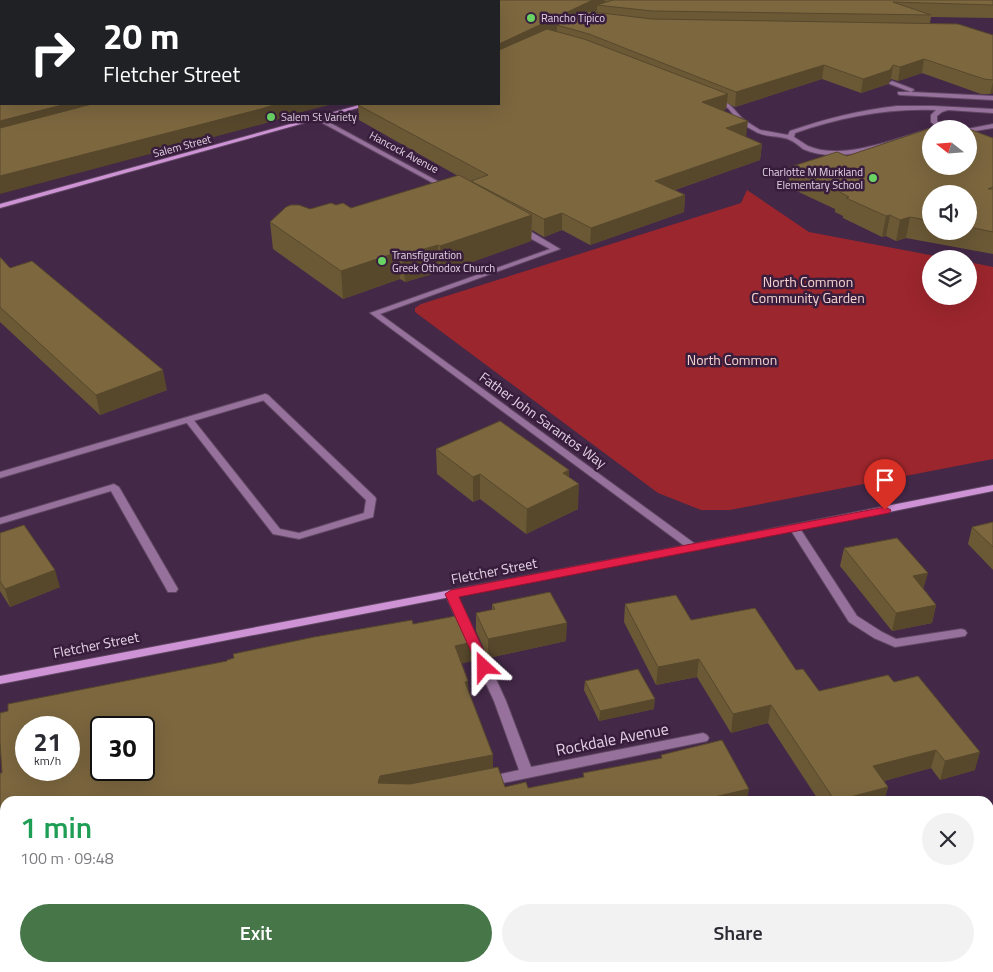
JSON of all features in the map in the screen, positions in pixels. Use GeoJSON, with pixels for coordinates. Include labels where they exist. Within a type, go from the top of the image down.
{"type":"FeatureCollection","features":[{"type":"Feature","properties":{"kind":"main road","name":"Salem Street"},"geometry":{"type":"LineString","coordinates":[[0,206],[367,105]]}},
{"type":"Feature","properties":{"kind":"main road","name":"Fletcher Street"},"geometry":{"type":"LineString","coordinates":[[0,680],[795,529],[993,488]]}},
{"type":"Feature","properties":{"kind":"street"},"geometry":{"type":"LineString","coordinates":[[892,83],[924,94]]}},
{"type":"Feature","properties":{"kind":"street"},"geometry":{"type":"LineString","coordinates":[[900,93],[993,98]]}},
{"type":"Feature","properties":{"kind":"street"},"geometry":{"type":"LineString","coordinates":[[712,100],[730,107],[742,122],[760,132],[791,138],[800,145],[814,150],[852,152],[922,133]]}},
{"type":"Feature","properties":{"kind":"street"},"geometry":{"type":"LineString","coordinates":[[791,138],[792,132],[811,125],[898,108],[993,111]]}},
{"type":"Feature","properties":{"kind":"street"},"geometry":{"type":"LineString","coordinates":[[934,120],[934,115],[940,110],[949,109]]}},
{"type":"Feature","properties":{"kind":"street","name":"Hancock Avenue"},"geometry":{"type":"LineString","coordinates":[[319,119],[454,192]]}},
{"type":"Feature","properties":{"kind":"street"},"geometry":{"type":"LineString","coordinates":[[978,128],[993,126]]}},
{"type":"Feature","properties":{"kind":"street","name":"Father John Sarantos Way"},"geometry":{"type":"LineString","coordinates":[[514,226],[556,249],[374,313],[694,548]]}},
{"type":"Feature","properties":{"kind":"street"},"geometry":{"type":"LineString","coordinates":[[0,475],[265,397],[371,499],[369,515],[299,536],[277,532],[189,420]]}},
{"type":"Feature","properties":{"kind":"street"},"geometry":{"type":"LineString","coordinates":[[0,521],[114,487],[172,589]]}},
{"type":"Feature","properties":{"kind":"street"},"geometry":{"type":"LineString","coordinates":[[795,529],[853,619],[878,635],[895,643],[962,633]]}},
{"type":"Feature","properties":{"kind":"street"},"geometry":{"type":"LineString","coordinates":[[451,594],[500,701],[528,774]]}},
{"type":"Feature","properties":{"kind":"street","name":"Rockdale Avenue"},"geometry":{"type":"LineString","coordinates":[[471,785],[703,738]]}},
{"type":"Feature","properties":{"kind":"green space","name":"North Common"},"geometry":{"type":"Polygon","coordinates":[[[747,190],[809,232],[922,253],[922,305],[977,305],[977,264],[993,267],[993,459],[730,510],[701,510],[658,493],[415,312],[415,308],[421,304],[741,203],[747,190]]]}},
{"type":"Feature","properties":{"kind":"building"},"geometry":{"type":"Polygon","coordinates":[[[500,0],[593,0],[500,44],[500,0]]]}},
{"type":"Feature","properties":{"kind":"building"},"geometry":{"type":"Polygon","coordinates":[[[613,0],[993,0],[993,5],[893,2],[931,15],[652,11],[597,5],[613,0]]]}},
{"type":"Feature","properties":{"kind":"building"},"geometry":{"type":"Polygon","coordinates":[[[585,11],[652,19],[958,24],[993,35],[993,80],[984,79],[924,59],[900,67],[893,65],[890,70],[863,79],[824,65],[736,92],[589,34],[557,25],[585,11]]]}},
{"type":"Feature","properties":{"kind":"building"},"geometry":{"type":"Polygon","coordinates":[[[547,29],[584,39],[728,94],[702,102],[748,121],[726,128],[762,144],[655,181],[685,195],[591,228],[562,213],[544,219],[471,181],[488,175],[358,105],[500,105],[500,50],[547,29]]]}},
{"type":"Feature","properties":{"kind":"building"},"geometry":{"type":"Polygon","coordinates":[[[0,105],[62,105],[0,121],[0,105]]]}},
{"type":"Feature","properties":{"kind":"building"},"geometry":{"type":"Polygon","coordinates":[[[88,105],[274,105],[0,176],[0,128],[88,105]]]}},
{"type":"Feature","properties":{"kind":"building"},"geometry":{"type":"Polygon","coordinates":[[[922,131],[922,175],[978,175],[978,132],[993,138],[993,187],[988,189],[993,189],[993,232],[977,229],[977,185],[922,185],[922,219],[910,217],[900,220],[890,215],[886,216],[846,198],[849,197],[838,191],[841,190],[790,167],[837,152],[847,156],[922,131]]]}},
{"type":"Feature","properties":{"kind":"building"},"geometry":{"type":"Polygon","coordinates":[[[459,175],[532,215],[440,246],[403,255],[398,252],[341,271],[270,222],[286,207],[291,205],[299,205],[310,209],[331,203],[336,205],[343,203],[351,208],[459,175]]]}},
{"type":"Feature","properties":{"kind":"building"},"geometry":{"type":"Polygon","coordinates":[[[0,257],[10,268],[32,261],[163,370],[96,395],[0,307],[0,257]]]}},
{"type":"Feature","properties":{"kind":"building"},"geometry":{"type":"Polygon","coordinates":[[[500,421],[569,470],[563,473],[579,484],[527,509],[480,474],[473,477],[436,449],[500,421]]]}},
{"type":"Feature","properties":{"kind":"building"},"geometry":{"type":"Polygon","coordinates":[[[993,522],[993,547],[972,527],[993,522]]]}},
{"type":"Feature","properties":{"kind":"building"},"geometry":{"type":"Polygon","coordinates":[[[24,525],[55,570],[5,589],[0,581],[0,533],[24,525]]]}},
{"type":"Feature","properties":{"kind":"building"},"geometry":{"type":"Polygon","coordinates":[[[897,538],[928,573],[913,576],[936,605],[896,613],[844,548],[897,538]]]}},
{"type":"Feature","properties":{"kind":"building"},"geometry":{"type":"Polygon","coordinates":[[[550,592],[567,623],[488,639],[476,613],[495,609],[492,604],[550,592]]]}},
{"type":"Feature","properties":{"kind":"building"},"geometry":{"type":"Polygon","coordinates":[[[676,595],[691,620],[755,608],[796,670],[803,669],[819,691],[888,675],[894,682],[918,676],[980,752],[945,761],[936,750],[873,766],[888,787],[854,796],[832,796],[771,705],[733,714],[699,659],[658,667],[625,604],[676,595]]]}},
{"type":"Feature","properties":{"kind":"building"},"geometry":{"type":"Polygon","coordinates":[[[461,615],[473,642],[455,646],[468,681],[465,682],[493,755],[380,776],[378,783],[410,784],[498,767],[505,787],[526,782],[528,788],[584,777],[583,773],[662,758],[661,755],[722,740],[749,789],[719,796],[0,796],[0,773],[2,773],[0,713],[8,711],[8,704],[227,661],[234,658],[233,654],[314,637],[412,620],[413,624],[461,615]]]}},
{"type":"Feature","properties":{"kind":"building"},"geometry":{"type":"Polygon","coordinates":[[[638,669],[655,699],[600,711],[585,681],[638,669]]]}},
{"type":"Feature","properties":{"kind":"place","name":"Rancho Tipico"},"geometry":{"type":"Point","coordinates":[531,18]}},
{"type":"Feature","properties":{"kind":"place","name":"Salem St Variety"},"geometry":{"type":"Point","coordinates":[271,117]}},
{"type":"Feature","properties":{"kind":"place","name":"Charlotte M Murkland Elementary School"},"geometry":{"type":"Point","coordinates":[873,178]}},
{"type":"Feature","properties":{"kind":"place","name":"Transfiguration Greek Othodox Church"},"geometry":{"type":"Point","coordinates":[382,261]}},
{"type":"Feature","properties":{"kind":"route"},"geometry":{"type":"LineString","coordinates":[[484,667],[451,594],[795,529],[885,510]]}},
{"type":"Feature","properties":{"kind":"park label","name":"North Common Community Garden"},"geometry":{"type":"Point","coordinates":[808,290]}}]}
